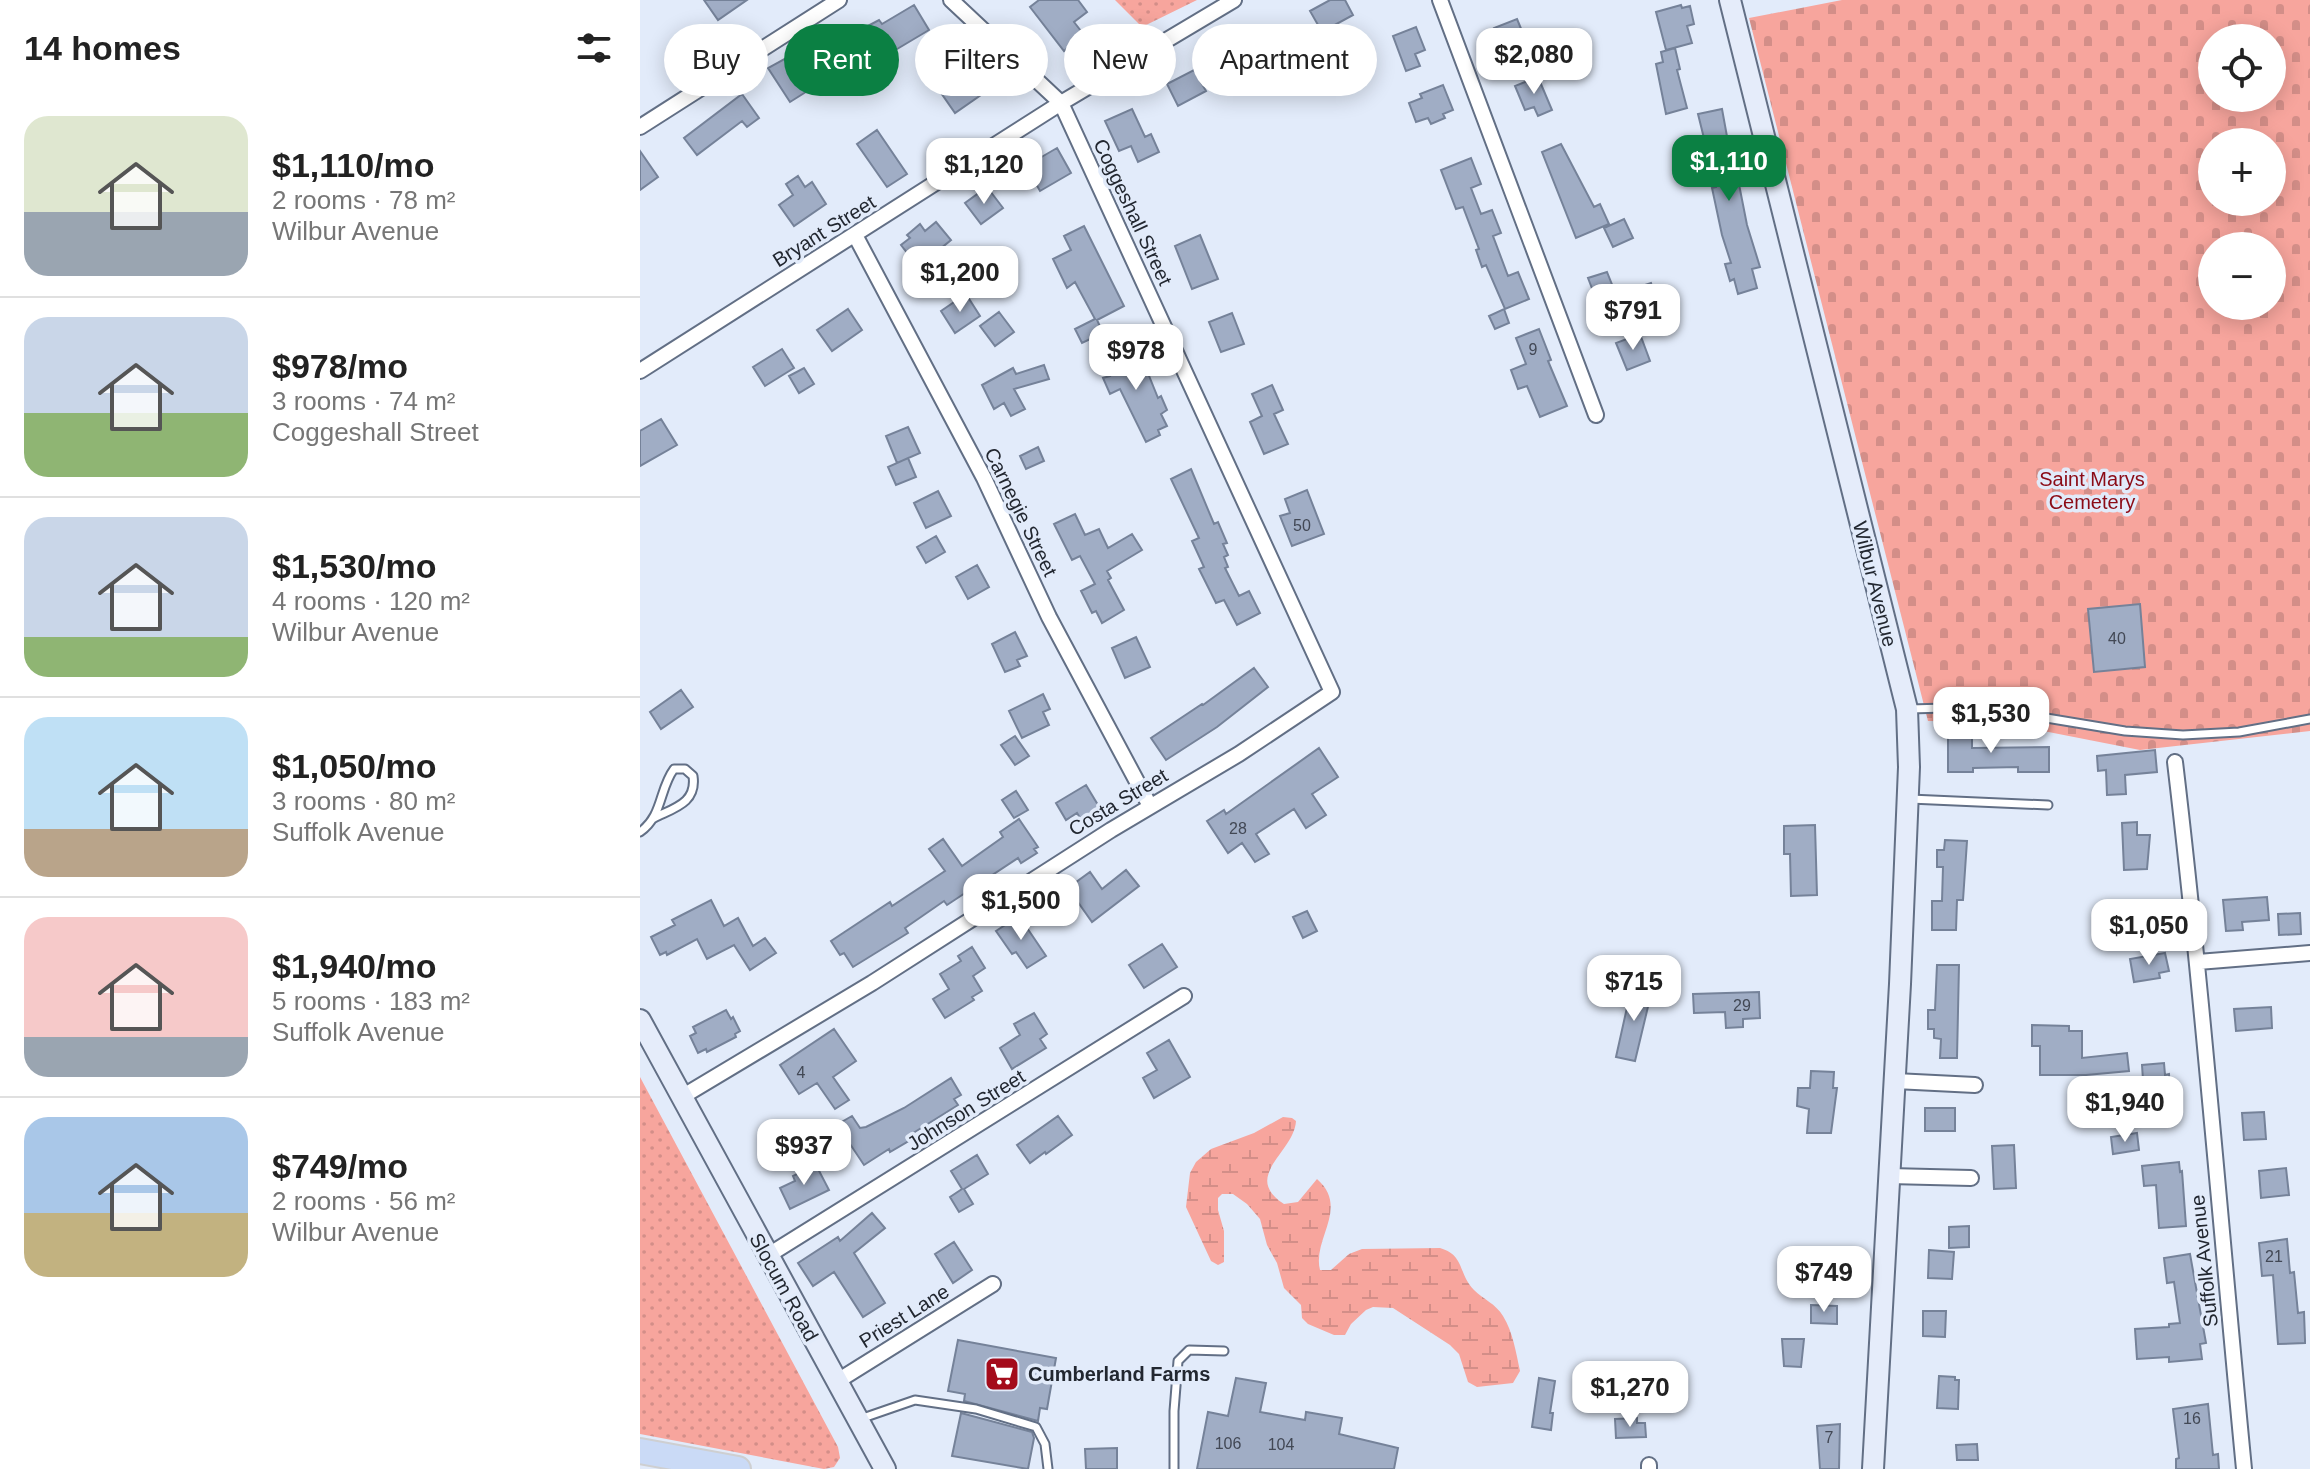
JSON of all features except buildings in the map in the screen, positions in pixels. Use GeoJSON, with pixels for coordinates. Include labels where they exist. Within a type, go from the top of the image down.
{"type":"FeatureCollection","features":[{"type":"Feature","properties":{"kind":"main road"},"geometry":{"type":"LineString","coordinates":[[640,1451],[738,1469]]}},
{"type":"Feature","properties":{"kind":"street"},"geometry":{"type":"LineString","coordinates":[[640,127],[839,0]]}},
{"type":"Feature","properties":{"kind":"street","name":"Coggeshall Street"},"geometry":{"type":"LineString","coordinates":[[951,0],[1061,103],[1332,692]]}},
{"type":"Feature","properties":{"kind":"street","name":"Bryant Street"},"geometry":{"type":"LineString","coordinates":[[640,371],[1061,103],[1234,0]]}},
{"type":"Feature","properties":{"kind":"street"},"geometry":{"type":"LineString","coordinates":[[1440,0],[1596,415]]}},
{"type":"Feature","properties":{"kind":"street","name":"Wilbur Avenue"},"geometry":{"type":"LineString","coordinates":[[1730,0],[1907,709],[1910,744],[1908,799],[1873,1469]]}},
{"type":"Feature","properties":{"kind":"street","name":"Carnegie Street"},"geometry":{"type":"LineString","coordinates":[[855,235],[984,478],[1049,617],[1150,806]]}},
{"type":"Feature","properties":{"kind":"street","name":"Costa Street"},"geometry":{"type":"LineString","coordinates":[[680,1098],[872,983],[1150,806],[1239,754],[1332,692]]}},
{"type":"Feature","properties":{"kind":"street","name":"Suffolk Avenue"},"geometry":{"type":"LineString","coordinates":[[2175,762],[2198,962],[2244,1469]]}},
{"type":"Feature","properties":{"kind":"street"},"geometry":{"type":"LineString","coordinates":[[2198,962],[2310,953]]}},
{"type":"Feature","properties":{"kind":"street","name":"Johnson Street"},"geometry":{"type":"LineString","coordinates":[[767,1256],[1184,996]]}},
{"type":"Feature","properties":{"kind":"street","name":"Slocum Road"},"geometry":{"type":"LineString","coordinates":[[640,1020],[885,1469]]}},
{"type":"Feature","properties":{"kind":"street"},"geometry":{"type":"LineString","coordinates":[[1895,1081],[1975,1085]]}},
{"type":"Feature","properties":{"kind":"street"},"geometry":{"type":"LineString","coordinates":[[1889,1176],[1971,1178]]}},
{"type":"Feature","properties":{"kind":"street","name":"Priest Lane"},"geometry":{"type":"LineString","coordinates":[[836,1382],[993,1284]]}},
{"type":"Feature","properties":{"kind":"lane"},"geometry":{"type":"LineString","coordinates":[[1907,709],[1980,707],[2139,733],[2198,735],[2239,732],[2310,719]]}},
{"type":"Feature","properties":{"kind":"lane"},"geometry":{"type":"LineString","coordinates":[[640,832],[649,826],[662,803],[665,781],[674,769],[685,769],[693,776],[692,793],[685,804],[654,818]]}},
{"type":"Feature","properties":{"kind":"lane"},"geometry":{"type":"LineString","coordinates":[[1908,799],[2048,805]]}},
{"type":"Feature","properties":{"kind":"lane"},"geometry":{"type":"LineString","coordinates":[[1174,1469],[1178,1361],[1189,1350],[1224,1351]]}},
{"type":"Feature","properties":{"kind":"lane"},"geometry":{"type":"LineString","coordinates":[[858,1419],[915,1400],[976,1409],[1036,1427],[1045,1444],[1048,1469]]}},
{"type":"Feature","properties":{"kind":"green space"},"geometry":{"type":"Polygon","coordinates":[[[1115,0],[1197,0],[1148,24],[1139,24],[1115,0]]]}},
{"type":"Feature","properties":{"kind":"green space","name":"Saint Marys Cemetery"},"geometry":{"type":"Polygon","coordinates":[[[1842,0],[2310,0],[2310,731],[2140,750],[1998,722],[1928,721],[1749,18],[1842,0]]]}},
{"type":"Feature","properties":{"kind":"green space"},"geometry":{"type":"Polygon","coordinates":[[[640,1077],[838,1447],[840,1458],[834,1467],[824,1469],[640,1434],[640,1077]]]}},
{"type":"Feature","properties":{"kind":"green space"},"geometry":{"type":"Polygon","coordinates":[[[1283,1117],[1296,1121],[1293,1133],[1268,1174],[1267,1184],[1272,1194],[1284,1204],[1298,1202],[1317,1179],[1326,1190],[1330,1212],[1319,1258],[1320,1270],[1331,1270],[1349,1254],[1362,1249],[1440,1248],[1448,1251],[1458,1260],[1469,1284],[1497,1308],[1506,1322],[1520,1371],[1513,1383],[1477,1387],[1468,1382],[1459,1354],[1450,1345],[1393,1308],[1373,1307],[1366,1310],[1351,1324],[1345,1335],[1334,1335],[1308,1324],[1302,1318],[1301,1305],[1284,1288],[1260,1219],[1233,1194],[1222,1194],[1218,1198],[1224,1231],[1224,1262],[1218,1265],[1211,1261],[1186,1207],[1190,1173],[1196,1162],[1211,1149],[1254,1133],[1283,1117]]]}},
{"type":"Feature","properties":{"kind":"place","name":"Cumberland Farms"},"geometry":{"type":"Point","coordinates":[1002,1374]}}]}
